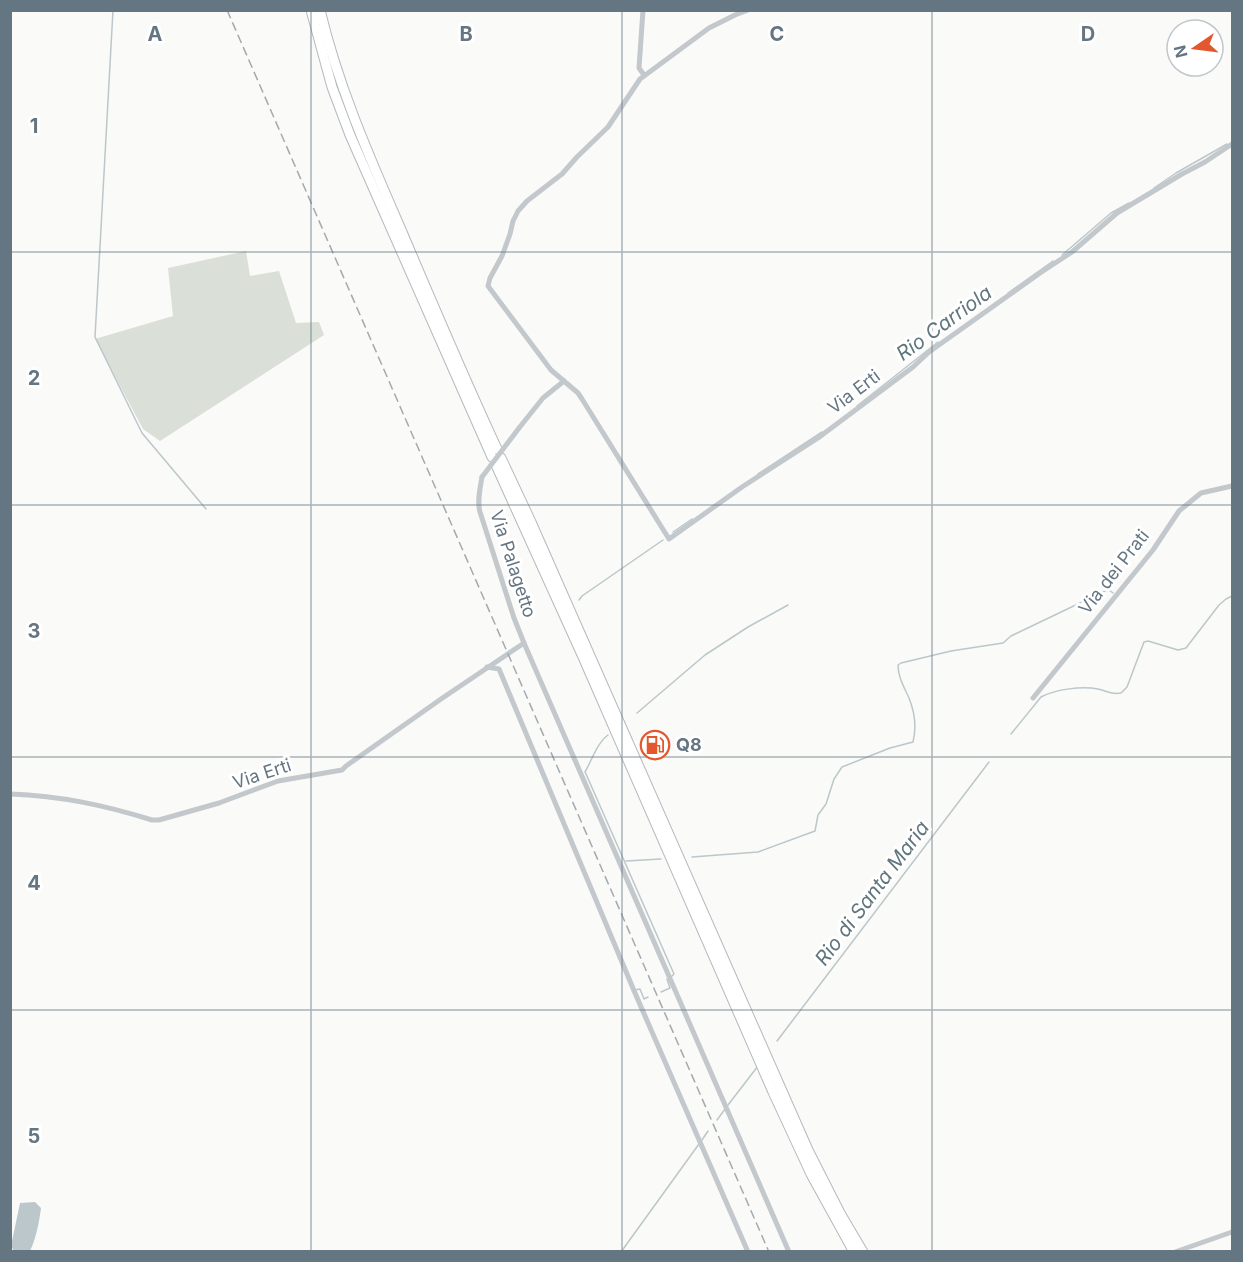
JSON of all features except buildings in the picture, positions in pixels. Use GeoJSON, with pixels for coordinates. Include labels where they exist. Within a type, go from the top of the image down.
{"type":"FeatureCollection","features":[{"type":"Feature","properties":{"kind":"highway"},"geometry":{"type":"LineString","coordinates":[[311,10],[332,87],[351,135],[497,457],[536,532],[808,1150],[840,1213],[863,1251]]}},
{"type":"Feature","properties":{"kind":"highway"},"geometry":{"type":"LineString","coordinates":[[320,10],[341,85],[357,130],[587,668],[773,1092],[811,1174],[854,1251]]}},
{"type":"Feature","properties":{"kind":"street"},"geometry":{"type":"LineString","coordinates":[[643,10],[639,68],[644,75]]}},
{"type":"Feature","properties":{"kind":"street"},"geometry":{"type":"LineString","coordinates":[[564,381],[551,370],[488,286],[502,256],[513,221],[527,201],[562,174],[608,127],[644,75],[709,28],[748,10]]}},
{"type":"Feature","properties":{"kind":"street","name":"Via Erti"},"geometry":{"type":"LineString","coordinates":[[564,381],[582,399],[669,539],[818,438],[913,367],[929,352],[1072,252],[1117,213],[1233,144]]}},
{"type":"Feature","properties":{"kind":"street","name":"Via Palagetto"},"geometry":{"type":"LineString","coordinates":[[564,381],[543,399],[482,477],[478,505],[524,643],[789,1251]]}},
{"type":"Feature","properties":{"kind":"street","name":"Via dei Prati"},"geometry":{"type":"LineString","coordinates":[[1033,698],[1153,550],[1179,511],[1201,493],[1233,486]]}},
{"type":"Feature","properties":{"kind":"street","name":"Via Erti"},"geometry":{"type":"LineString","coordinates":[[10,794],[103,805],[152,820],[159,820],[219,803],[278,781],[342,770],[524,643]]}},
{"type":"Feature","properties":{"kind":"street"},"geometry":{"type":"LineString","coordinates":[[487,667],[498,669],[748,1251]]}},
{"type":"Feature","properties":{"kind":"street"},"geometry":{"type":"LineString","coordinates":[[1175,1251],[1233,1232]]}},
{"type":"Feature","properties":{"kind":"shaded area"},"geometry":{"type":"Polygon","coordinates":[[[246,251],[250,276],[279,271],[296,323],[319,322],[324,335],[160,441],[143,429],[95,339],[173,316],[168,268],[246,251]]]}},
{"type":"Feature","properties":{"kind":"shaded area"},"geometry":{"type":"Polygon","coordinates":[[[35,1202],[41,1208],[30,1251],[14,1251],[11,1246],[20,1203],[35,1202]]]}},
{"type":"Feature","properties":{"kind":"waterway"},"geometry":{"type":"LineString","coordinates":[[113,10],[95,337],[142,433],[206,509]]}},
{"type":"Feature","properties":{"kind":"waterway","name":"Rio Carriola"},"geometry":{"type":"LineString","coordinates":[[1154,188],[1227,144]]}},
{"type":"Feature","properties":{"kind":"waterway","name":"Rio Carriola"},"geometry":{"type":"LineString","coordinates":[[1062,255],[1111,213],[1129,203]]}},
{"type":"Feature","properties":{"kind":"waterway","name":"Rio Carriola"},"geometry":{"type":"LineString","coordinates":[[1008,293],[1053,261]]}},
{"type":"Feature","properties":{"kind":"waterway","name":"Rio Carriola"},"geometry":{"type":"LineString","coordinates":[[857,406],[938,342]]}},
{"type":"Feature","properties":{"kind":"waterway","name":"Rio Carriola"},"geometry":{"type":"LineString","coordinates":[[758,474],[822,432]]}},
{"type":"Feature","properties":{"kind":"waterway","name":"Rio Carriola"},"geometry":{"type":"LineString","coordinates":[[673,532],[692,519]]}},
{"type":"Feature","properties":{"kind":"waterway","name":"Rio Carriola"},"geometry":{"type":"LineString","coordinates":[[579,600],[663,540]]}},
{"type":"Feature","properties":{"kind":"waterway"},"geometry":{"type":"LineString","coordinates":[[692,857],[758,852],[815,831],[818,815],[826,804],[834,779],[842,767],[890,748],[913,742],[914,714],[899,674],[898,665],[901,663],[951,651],[1003,643],[1011,636],[1107,590],[1113,593]]}},
{"type":"Feature","properties":{"kind":"waterway","name":"Rio di Santa Maria"},"geometry":{"type":"LineString","coordinates":[[1011,734],[1041,697],[1047,694],[1084,688],[1121,693],[1127,687],[1144,642],[1148,641],[1178,650],[1186,648],[1219,605],[1232,596]]}},
{"type":"Feature","properties":{"kind":"waterway"},"geometry":{"type":"LineString","coordinates":[[637,713],[705,655],[788,605]]}},
{"type":"Feature","properties":{"kind":"waterway"},"geometry":{"type":"LineString","coordinates":[[608,735],[598,747],[585,772],[674,974],[671,977]]}},
{"type":"Feature","properties":{"kind":"waterway","name":"Rio di Santa Maria"},"geometry":{"type":"LineString","coordinates":[[777,1041],[989,762]]}},
{"type":"Feature","properties":{"kind":"waterway"},"geometry":{"type":"LineString","coordinates":[[626,861],[661,859]]}},
{"type":"Feature","properties":{"kind":"waterway"},"geometry":{"type":"LineString","coordinates":[[661,992],[670,988],[667,979]]}},
{"type":"Feature","properties":{"kind":"waterway"},"geometry":{"type":"LineString","coordinates":[[635,990],[640,989],[644,999],[648,997]]}},
{"type":"Feature","properties":{"kind":"waterway","name":"Rio di Santa Maria"},"geometry":{"type":"LineString","coordinates":[[728,1105],[758,1066]]}},
{"type":"Feature","properties":{"kind":"waterway","name":"Rio di Santa Maria"},"geometry":{"type":"LineString","coordinates":[[717,1120],[725,1109]]}},
{"type":"Feature","properties":{"kind":"waterway","name":"Rio di Santa Maria"},"geometry":{"type":"LineString","coordinates":[[702,1140],[708,1131]]}},
{"type":"Feature","properties":{"kind":"waterway","name":"Rio di Santa Maria"},"geometry":{"type":"LineString","coordinates":[[621,1252],[699,1144]]}},
{"type":"Feature","properties":{"kind":"railway"},"geometry":{"type":"LineString","coordinates":[[227,10],[769,1252]]}},
{"type":"Feature","properties":{"kind":"place","name":"Q8"},"geometry":{"type":"Point","coordinates":[655,745]}}]}
